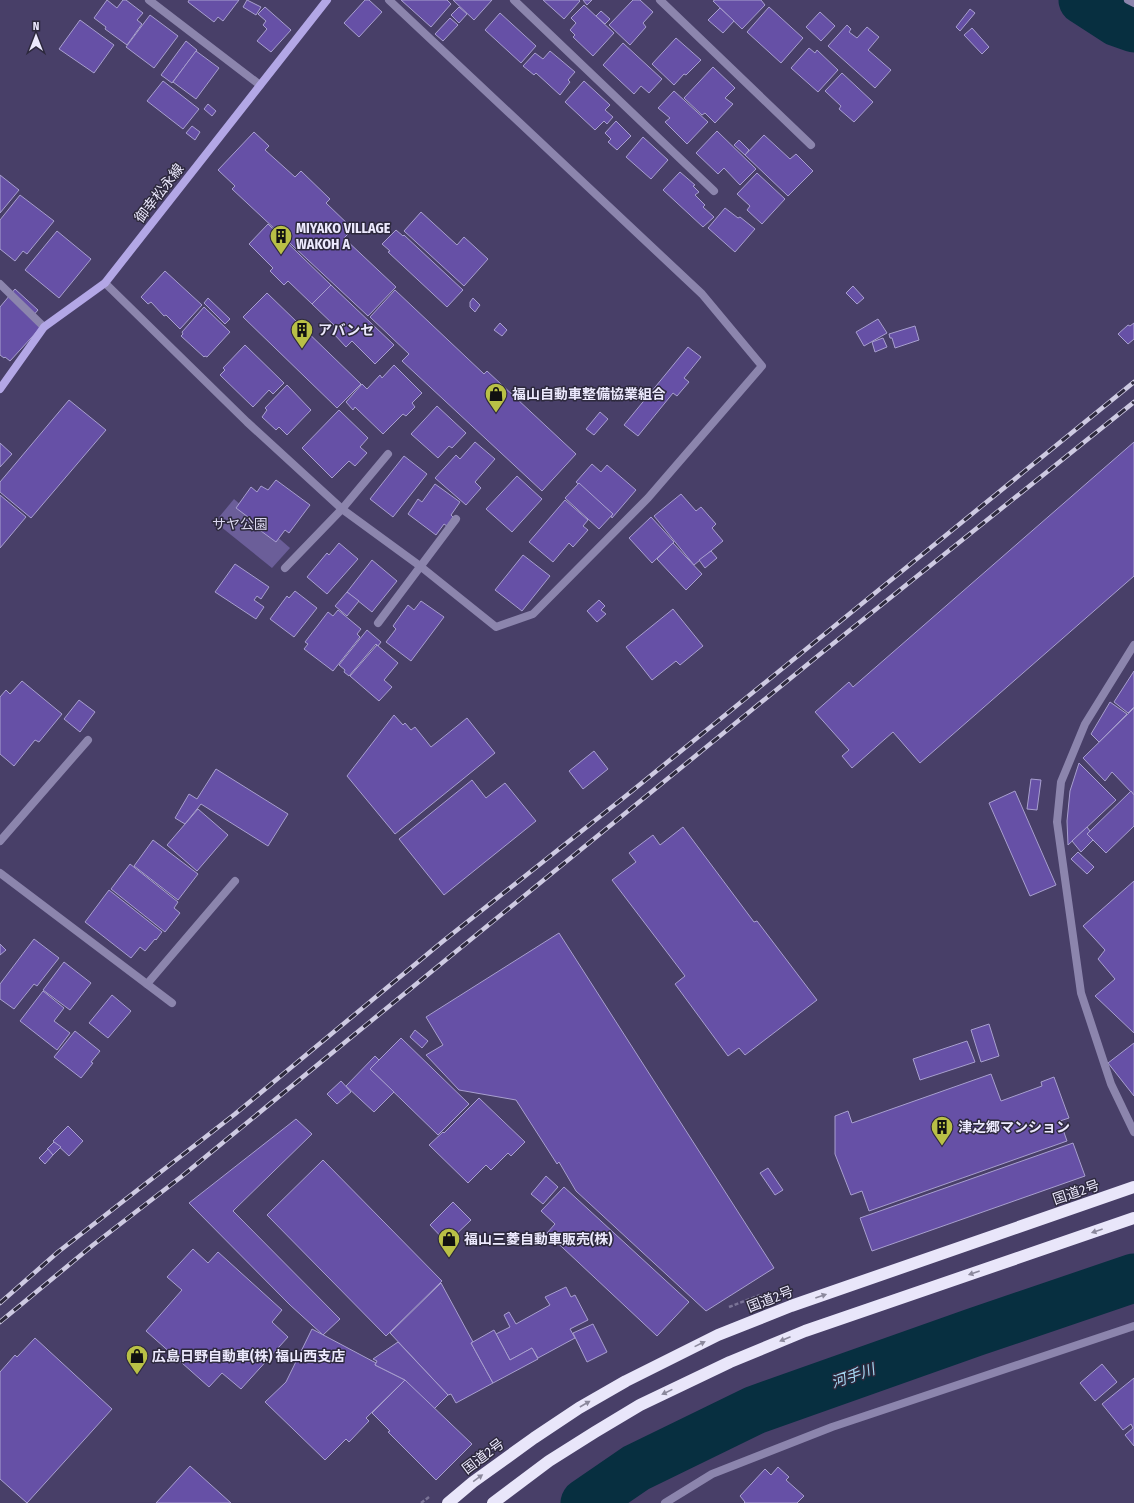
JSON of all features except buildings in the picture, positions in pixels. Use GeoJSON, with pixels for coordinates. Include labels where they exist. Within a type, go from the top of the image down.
{"type":"FeatureCollection","features":[{"type":"Feature","properties":{"kind":"highway","name":"国道2号"},"geometry":{"type":"LineString","coordinates":[[448,1503],[473,1482],[579,1408],[626,1381],[718,1335],[791,1306],[1134,1187]]}},
{"type":"Feature","properties":{"kind":"highway"},"geometry":{"type":"LineString","coordinates":[[493,1503],[549,1461],[640,1405],[730,1362],[805,1331],[1134,1218]]}},
{"type":"Feature","properties":{"kind":"main road","name":"御幸松永線"},"geometry":{"type":"LineString","coordinates":[[0,389],[44,327],[105,283],[327,0]]}},
{"type":"Feature","properties":{"kind":"street"},"geometry":{"type":"LineString","coordinates":[[149,0],[260,85]]}},
{"type":"Feature","properties":{"kind":"street"},"geometry":{"type":"LineString","coordinates":[[105,283],[247,422],[342,509],[420,566],[496,627],[533,614],[648,498],[762,366],[702,294],[389,0]]}},
{"type":"Feature","properties":{"kind":"street"},"geometry":{"type":"LineString","coordinates":[[514,0],[714,191]]}},
{"type":"Feature","properties":{"kind":"street"},"geometry":{"type":"LineString","coordinates":[[660,0],[811,144]]}},
{"type":"Feature","properties":{"kind":"street"},"geometry":{"type":"LineString","coordinates":[[1128,0],[1134,3]]}},
{"type":"Feature","properties":{"kind":"street"},"geometry":{"type":"LineString","coordinates":[[0,284],[44,327]]}},
{"type":"Feature","properties":{"kind":"street"},"geometry":{"type":"LineString","coordinates":[[285,568],[342,509],[388,454]]}},
{"type":"Feature","properties":{"kind":"street"},"geometry":{"type":"LineString","coordinates":[[378,623],[456,519]]}},
{"type":"Feature","properties":{"kind":"street"},"geometry":{"type":"LineString","coordinates":[[1134,646],[1085,724],[1061,782],[1056,822],[1081,993],[1111,1084],[1134,1132]]}},
{"type":"Feature","properties":{"kind":"street"},"geometry":{"type":"LineString","coordinates":[[0,841],[88,740]]}},
{"type":"Feature","properties":{"kind":"street"},"geometry":{"type":"LineString","coordinates":[[0,873],[172,1002]]}},
{"type":"Feature","properties":{"kind":"street"},"geometry":{"type":"LineString","coordinates":[[147,984],[235,880]]}},
{"type":"Feature","properties":{"kind":"street"},"geometry":{"type":"LineString","coordinates":[[665,1503],[712,1474],[832,1428],[1134,1326]]}},
{"type":"Feature","properties":{"kind":"green space","name":"サヤ公園"},"geometry":{"type":"Polygon","coordinates":[[[234,499],[290,548],[272,568],[215,522],[234,499]]]}},
{"type":"Feature","properties":{"kind":"waterway"},"geometry":{"type":"LineString","coordinates":[[1083,0],[1117,22],[1134,28]]}},
{"type":"Feature","properties":{"kind":"waterway","name":"河手川"},"geometry":{"type":"LineString","coordinates":[[585,1503],[636,1468],[755,1410],[975,1332],[1134,1278]]}},
{"type":"Feature","properties":{"kind":"railway"},"geometry":{"type":"LineString","coordinates":[[0,1303],[58,1252],[235,1114],[442,942],[627,795],[1134,382]]}},
{"type":"Feature","properties":{"kind":"railway"},"geometry":{"type":"LineString","coordinates":[[0,1322],[93,1245],[181,1177],[819,655],[1134,402]]}},
{"type":"Feature","properties":{"kind":"place","name":"MIYAKO VILLAGE WAKOH A"},"geometry":{"type":"Point","coordinates":[281,256]}},
{"type":"Feature","properties":{"kind":"place","name":"アバンセ"},"geometry":{"type":"Point","coordinates":[302,350]}},
{"type":"Feature","properties":{"kind":"place","name":"福山自動車整備協業組合"},"geometry":{"type":"Point","coordinates":[496,414]}},
{"type":"Feature","properties":{"kind":"place","name":"津之郷マンション"},"geometry":{"type":"Point","coordinates":[942,1146]}},
{"type":"Feature","properties":{"kind":"place","name":"福山三菱自動車販売(株)"},"geometry":{"type":"Point","coordinates":[449,1258]}},
{"type":"Feature","properties":{"kind":"place","name":"広島日野自動車(株) 福山西支店"},"geometry":{"type":"Point","coordinates":[137,1376]}}]}
